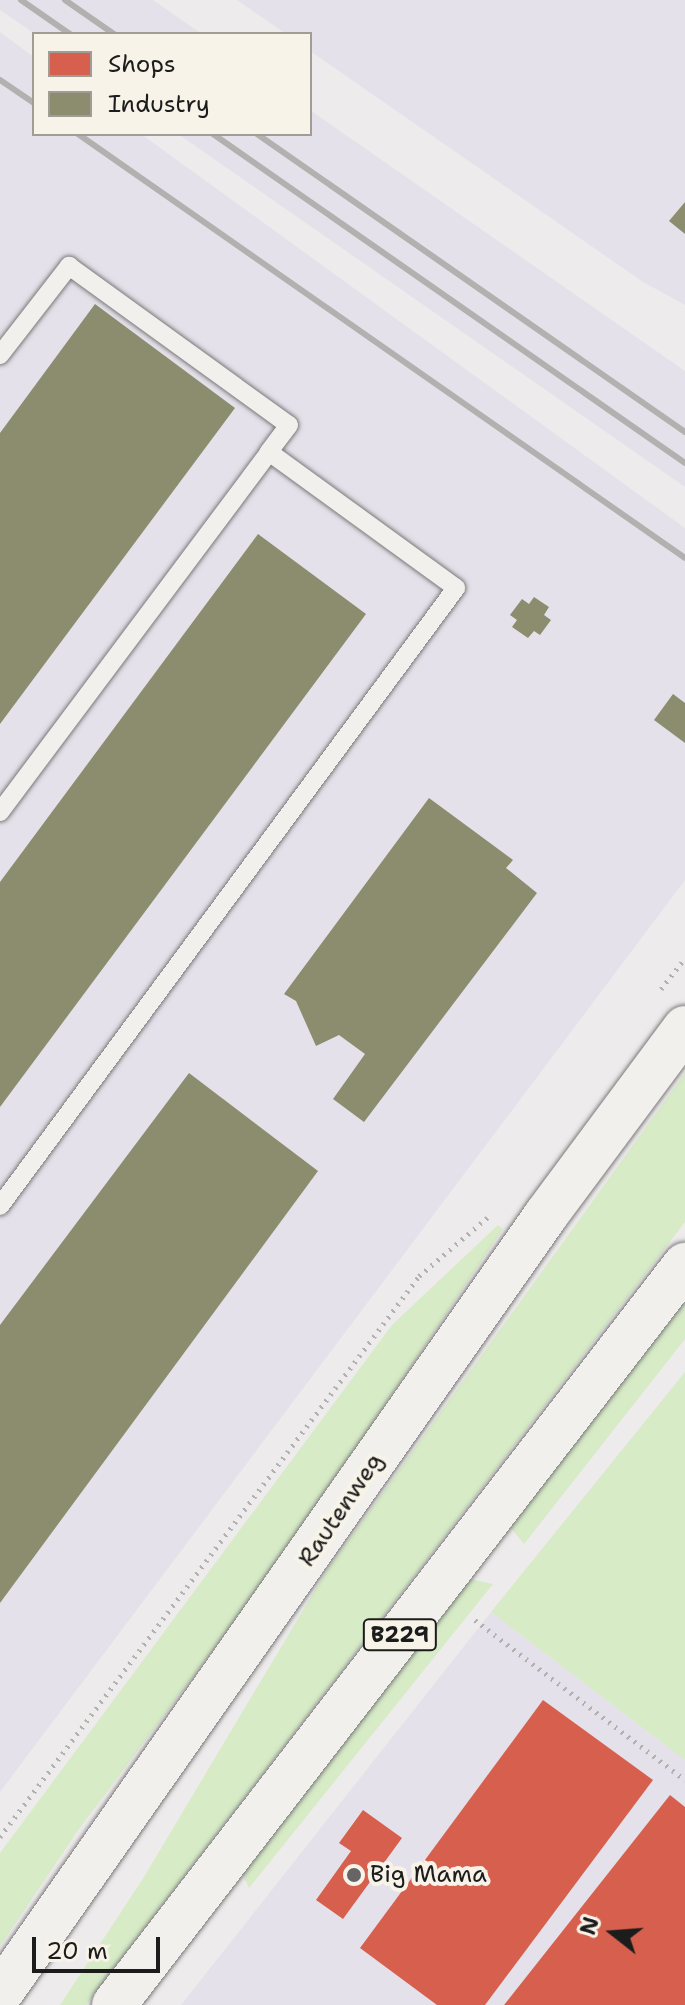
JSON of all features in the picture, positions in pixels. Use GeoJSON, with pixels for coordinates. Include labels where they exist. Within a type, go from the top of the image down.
{"type":"FeatureCollection","features":[{"type":"Feature","properties":{"kind":"main road","name":"Rautenweg"},"geometry":{"type":"LineString","coordinates":[[0,1994],[537,1228],[685,1028]]}},
{"type":"Feature","properties":{"kind":"main road","name":"B229"},"geometry":{"type":"LineString","coordinates":[[114,2005],[685,1265]]}},
{"type":"Feature","properties":{"kind":"lane"},"geometry":{"type":"LineString","coordinates":[[0,355],[69,266],[289,425],[0,812]]}},
{"type":"Feature","properties":{"kind":"lane"},"geometry":{"type":"LineString","coordinates":[[0,1206],[456,588],[269,452]]}},
{"type":"Feature","properties":{"kind":"path"},"geometry":{"type":"LineString","coordinates":[[656,996],[685,958]]}},
{"type":"Feature","properties":{"kind":"path"},"geometry":{"type":"LineString","coordinates":[[0,1837],[419,1276],[494,1212]]}},
{"type":"Feature","properties":{"kind":"path"},"geometry":{"type":"LineString","coordinates":[[475,1620],[685,1780]]}},
{"type":"Feature","properties":{"kind":"shaded area"},"geometry":{"type":"Polygon","coordinates":[[[0,0],[153,0],[199,32],[32,32],[0,10],[0,0]]]}},
{"type":"Feature","properties":{"kind":"shaded area"},"geometry":{"type":"Polygon","coordinates":[[[237,0],[685,0],[685,305],[643,282],[312,52],[312,32],[283,32],[237,0]]]}},
{"type":"Feature","properties":{"kind":"shaded area"},"geometry":{"type":"Polygon","coordinates":[[[0,32],[32,56],[32,136],[144,136],[685,528],[685,880],[0,1792],[0,32]]]}},
{"type":"Feature","properties":{"kind":"shaded area"},"geometry":{"type":"Polygon","coordinates":[[[312,111],[685,371],[685,487],[181,136],[312,136],[312,111]]]}},
{"type":"Feature","properties":{"kind":"shaded area"},"geometry":{"type":"Polygon","coordinates":[[[491,1612],[685,1760],[685,2005],[181,2005],[491,1612]]]}},
{"type":"Feature","properties":{"kind":"green space"},"geometry":{"type":"Polygon","coordinates":[[[685,1073],[685,1222],[86,2005],[60,2005],[144,1877],[327,1570],[685,1073]]]}},
{"type":"Feature","properties":{"kind":"green space"},"geometry":{"type":"Polygon","coordinates":[[[498,1225],[503,1229],[285,1554],[79,1829],[0,1946],[0,1853],[392,1325],[498,1225]]]}},
{"type":"Feature","properties":{"kind":"green space"},"geometry":{"type":"Polygon","coordinates":[[[685,1302],[685,1339],[524,1544],[511,1528],[513,1521],[685,1302]]]}},
{"type":"Feature","properties":{"kind":"green space"},"geometry":{"type":"Polygon","coordinates":[[[685,1372],[685,1760],[491,1612],[685,1372]]]}},
{"type":"Feature","properties":{"kind":"green space"},"geometry":{"type":"Polygon","coordinates":[[[470,1579],[493,1584],[249,1888],[242,1873],[470,1579]]]}},
{"type":"Feature","properties":{"kind":"building: Shops"},"geometry":{"type":"Polygon","coordinates":[[[543,1700],[653,1780],[485,2005],[437,2005],[360,1948],[543,1700]]]}},
{"type":"Feature","properties":{"kind":"building: Shops"},"geometry":{"type":"Polygon","coordinates":[[[670,1795],[685,1807],[685,2005],[504,2005],[670,1795]]]}},
{"type":"Feature","properties":{"kind":"building: Shops","name":"Big Mama"},"geometry":{"type":"Polygon","coordinates":[[[363,1810],[402,1838],[343,1919],[316,1900],[351,1851],[339,1843],[363,1810]]]}},
{"type":"Feature","properties":{"kind":"building: Industry"},"geometry":{"type":"Polygon","coordinates":[[[685,202],[685,234],[669,221],[685,202]]]}},
{"type":"Feature","properties":{"kind":"building: Industry"},"geometry":{"type":"Polygon","coordinates":[[[95,304],[235,408],[0,724],[0,433],[95,304]]]}},
{"type":"Feature","properties":{"kind":"building: Industry"},"geometry":{"type":"Polygon","coordinates":[[[258,534],[366,614],[0,1107],[0,882],[258,534]]]}},
{"type":"Feature","properties":{"kind":"building: Industry"},"geometry":{"type":"Polygon","coordinates":[[[534,597],[549,607],[544,615],[551,620],[540,635],[534,631],[528,638],[512,627],[517,620],[510,615],[522,599],[529,604],[534,597]]]}},
{"type":"Feature","properties":{"kind":"building: Industry"},"geometry":{"type":"Polygon","coordinates":[[[673,694],[685,703],[685,743],[654,720],[673,694]]]}},
{"type":"Feature","properties":{"kind":"building: Industry"},"geometry":{"type":"Polygon","coordinates":[[[429,798],[513,860],[506,868],[537,893],[364,1122],[333,1099],[365,1054],[339,1035],[316,1046],[296,1001],[284,994],[429,798]]]}},
{"type":"Feature","properties":{"kind":"building: Industry"},"geometry":{"type":"Polygon","coordinates":[[[189,1073],[318,1171],[0,1603],[0,1325],[189,1073]]]}},
{"type":"Feature","properties":{"kind":"railway"},"geometry":{"type":"LineString","coordinates":[[21,0],[67,32]]}},
{"type":"Feature","properties":{"kind":"railway"},"geometry":{"type":"LineString","coordinates":[[65,0],[111,32]]}},
{"type":"Feature","properties":{"kind":"railway"},"geometry":{"type":"LineString","coordinates":[[0,80],[32,102]]}},
{"type":"Feature","properties":{"kind":"railway"},"geometry":{"type":"LineString","coordinates":[[81,136],[685,558]]}},
{"type":"Feature","properties":{"kind":"railway"},"geometry":{"type":"LineString","coordinates":[[216,136],[685,463]]}},
{"type":"Feature","properties":{"kind":"railway"},"geometry":{"type":"LineString","coordinates":[[260,136],[685,432]]}},
{"type":"Feature","properties":{"kind":"place","name":"Big Mama"},"geometry":{"type":"Point","coordinates":[354,1875]}}]}
